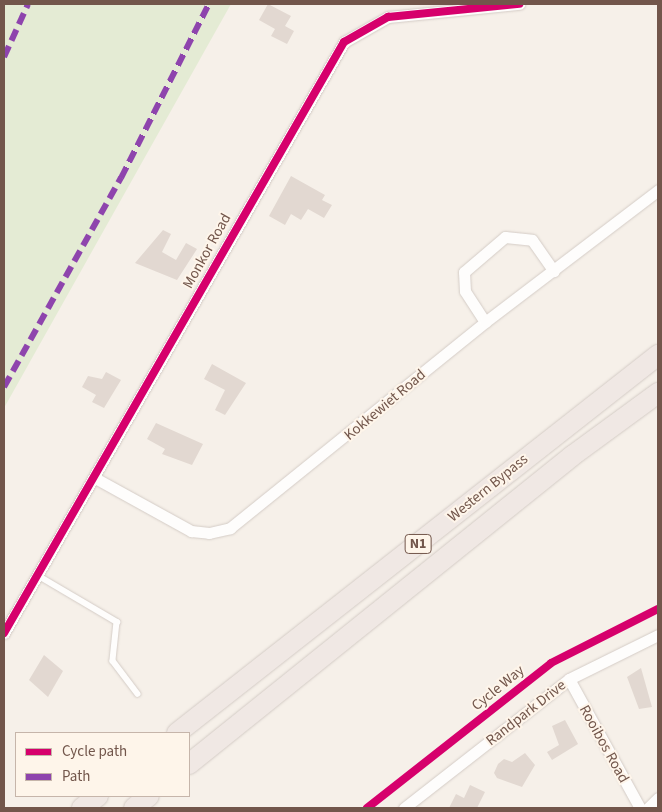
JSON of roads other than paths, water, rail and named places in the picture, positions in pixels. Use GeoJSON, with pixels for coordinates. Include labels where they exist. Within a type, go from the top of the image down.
{"type":"FeatureCollection","features":[{"type":"Feature","properties":{"kind":"highway","name":"Western Bypass"},"geometry":{"type":"LineString","coordinates":[[178,732],[658,355]]}},
{"type":"Feature","properties":{"kind":"highway","name":"Western Bypass"},"geometry":{"type":"LineString","coordinates":[[190,763],[572,456],[658,393]]}},
{"type":"Feature","properties":{"kind":"highway"},"geometry":{"type":"LineString","coordinates":[[82,808],[97,797]]}},
{"type":"Feature","properties":{"kind":"highway"},"geometry":{"type":"LineString","coordinates":[[134,808],[148,797]]}},
{"type":"Feature","properties":{"kind":"street","name":"Monkor Road"},"geometry":{"type":"LineString","coordinates":[[4,633],[95,478],[333,55],[350,36],[372,22],[447,7],[519,4]]}},
{"type":"Feature","properties":{"kind":"street","name":"Kokkewiet Road"},"geometry":{"type":"LineString","coordinates":[[95,478],[190,531],[209,533],[230,528],[485,322],[658,190]]}},
{"type":"Feature","properties":{"kind":"street"},"geometry":{"type":"LineString","coordinates":[[485,322],[465,292],[464,272],[505,237],[532,240],[554,271]]}},
{"type":"Feature","properties":{"kind":"street","name":"Randpark Drive"},"geometry":{"type":"LineString","coordinates":[[404,808],[569,679],[658,635]]}},
{"type":"Feature","properties":{"kind":"street","name":"Rooibos Road"},"geometry":{"type":"LineString","coordinates":[[569,679],[640,808]]}},
{"type":"Feature","properties":{"kind":"street"},"geometry":{"type":"LineString","coordinates":[[648,808],[658,798]]}},
{"type":"Feature","properties":{"kind":"lane"},"geometry":{"type":"LineString","coordinates":[[39,576],[117,622],[113,661],[138,694]]}}]}
